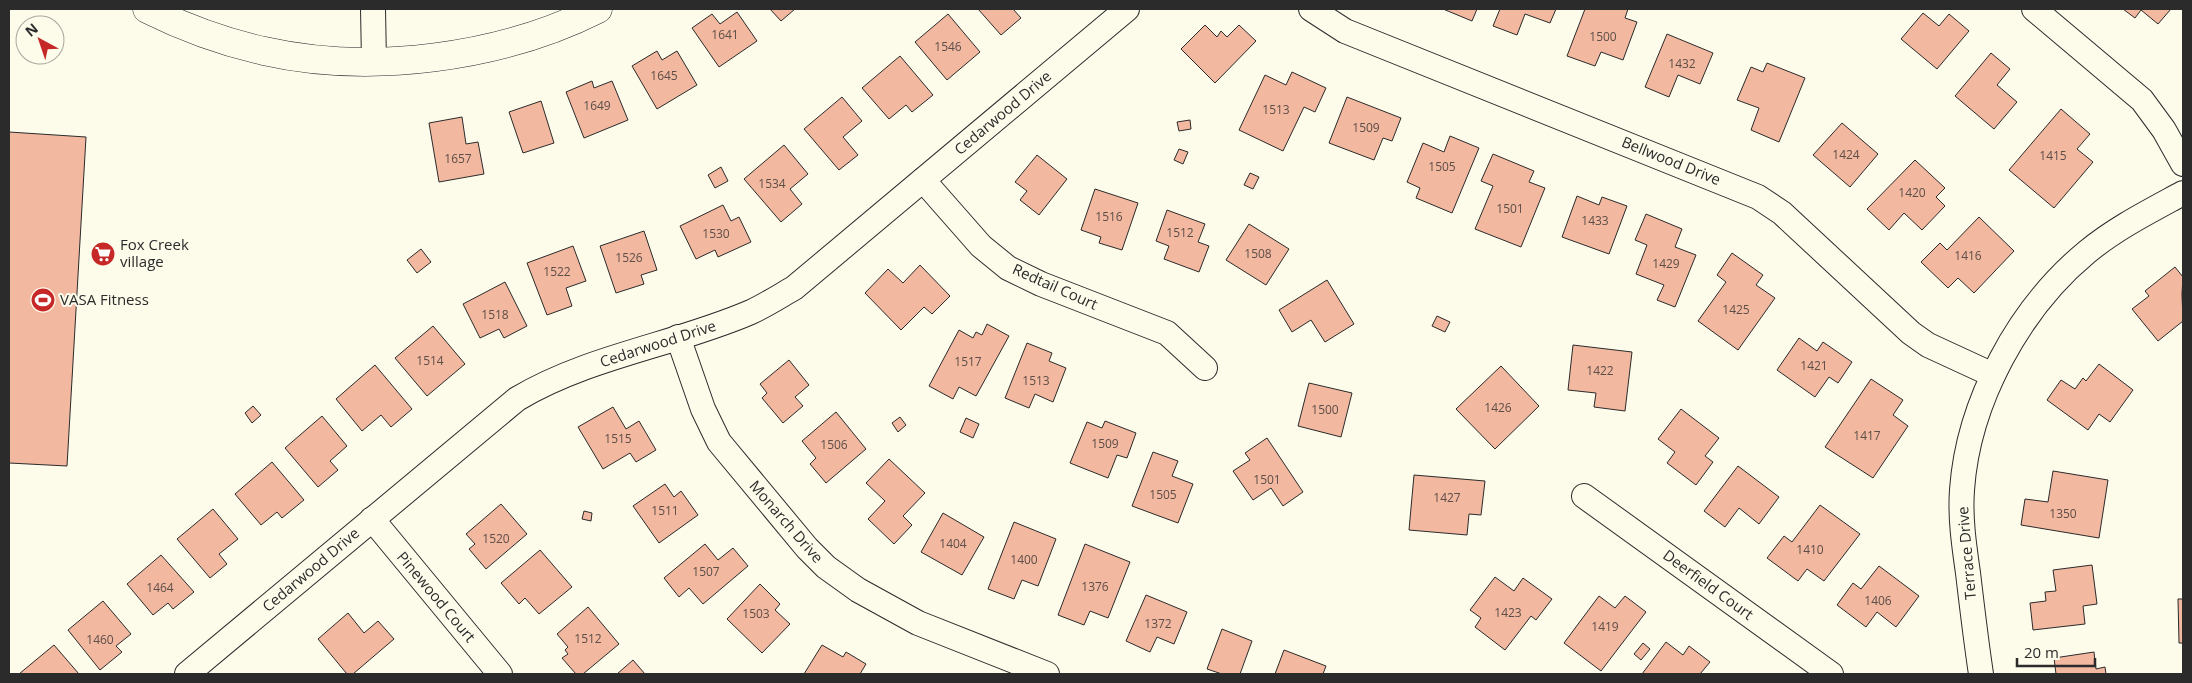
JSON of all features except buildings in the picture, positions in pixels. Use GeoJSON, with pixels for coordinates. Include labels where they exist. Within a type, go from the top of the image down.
{"type":"FeatureCollection","features":[{"type":"Feature","properties":{"kind":"street"},"geometry":{"type":"LineString","coordinates":[[147,9],[211,36],[265,52],[321,59],[374,62],[446,56],[479,50],[550,30],[598,9]]}},
{"type":"Feature","properties":{"kind":"street"},"geometry":{"type":"LineString","coordinates":[[373,9],[374,62]]}},
{"type":"Feature","properties":{"kind":"street","name":"Cedarwood Drive"},"geometry":{"type":"LineString","coordinates":[[187,674],[525,394],[558,377],[752,312],[794,288],[1127,9]]}},
{"type":"Feature","properties":{"kind":"street","name":"Bellwood Drive"},"geometry":{"type":"LineString","coordinates":[[1311,9],[1345,31],[1758,197],[1782,213],[1911,334],[1928,345],[1993,375]]}},
{"type":"Feature","properties":{"kind":"street"},"geometry":{"type":"LineString","coordinates":[[2034,9],[2142,100],[2164,130],[2183,164]]}},
{"type":"Feature","properties":{"kind":"street","name":"Redtail Court"},"geometry":{"type":"LineString","coordinates":[[923,180],[981,246],[1008,268],[1041,284],[1167,333],[1205,368]]}},
{"type":"Feature","properties":{"kind":"street","name":"Terrace Drive"},"geometry":{"type":"LineString","coordinates":[[1981,674],[1962,523],[1962,490],[1966,457],[1974,424],[1993,375],[2018,330],[2049,288],[2067,270],[2108,236],[2183,193]]}},
{"type":"Feature","properties":{"kind":"street","name":"Monarch Drive"},"geometry":{"type":"LineString","coordinates":[[678,337],[703,410],[719,442],[806,548],[826,567],[858,590],[901,615],[1047,674]]}},
{"type":"Feature","properties":{"kind":"street","name":"Deerfield Court"},"geometry":{"type":"LineString","coordinates":[[1584,496],[1832,674]]}},
{"type":"Feature","properties":{"kind":"street","name":"Pinewood Court"},"geometry":{"type":"LineString","coordinates":[[372,519],[500,674]]}},
{"type":"Feature","properties":{"kind":"place","name":"Fox Creek village"},"geometry":{"type":"Point","coordinates":[103,254]}},
{"type":"Feature","properties":{"kind":"place","name":"VASA Fitness"},"geometry":{"type":"Point","coordinates":[43,300]}}]}
